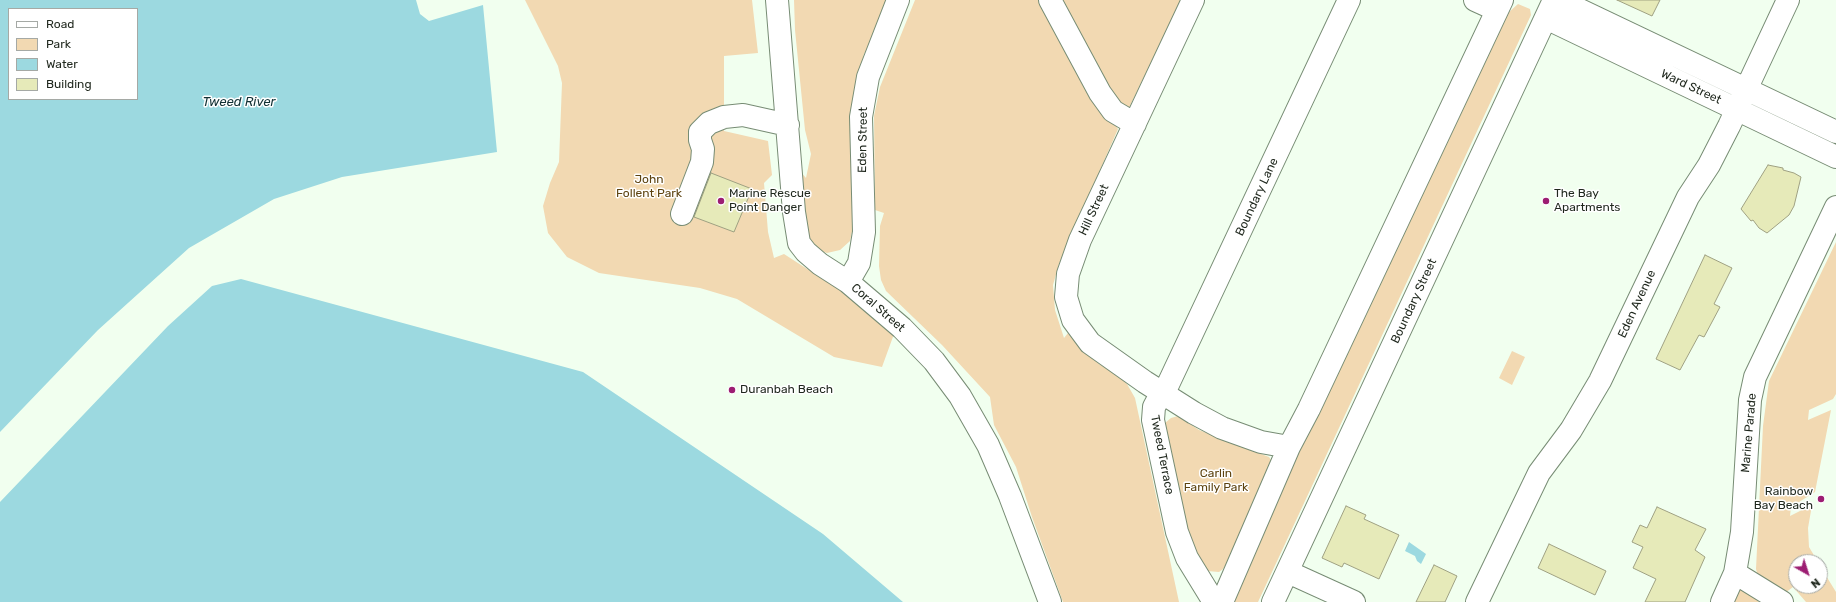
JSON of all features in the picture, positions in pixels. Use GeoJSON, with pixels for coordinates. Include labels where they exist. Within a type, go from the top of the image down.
{"type":"FeatureCollection","features":[{"type":"Feature","properties":{"kind":"street","name":"Coral Street"},"geometry":{"type":"LineString","coordinates":[[777,0],[794,212],[799,243],[806,252],[820,264],[848,282],[902,328],[934,360],[963,402],[988,445],[1010,496],[1050,602]]}},
{"type":"Feature","properties":{"kind":"street","name":"Eden Street"},"geometry":{"type":"LineString","coordinates":[[848,282],[859,262],[864,232],[861,117],[868,77],[898,0]]}},
{"type":"Feature","properties":{"kind":"street"},"geometry":{"type":"LineString","coordinates":[[1050,0],[1100,93],[1113,111],[1134,124]]}},
{"type":"Feature","properties":{"kind":"street","name":"Hill Street"},"geometry":{"type":"LineString","coordinates":[[1163,393],[1090,343],[1073,320],[1066,297],[1068,274],[1080,240],[1192,0]]}},
{"type":"Feature","properties":{"kind":"street","name":"Boundary Lane"},"geometry":{"type":"LineString","coordinates":[[1163,393],[1349,0]]}},
{"type":"Feature","properties":{"kind":"street"},"geometry":{"type":"LineString","coordinates":[[1222,602],[1289,447],[1310,409],[1499,5],[1475,0]]}},
{"type":"Feature","properties":{"kind":"street","name":"Eden Avenue"},"geometry":{"type":"LineString","coordinates":[[1476,602],[1539,473],[1571,430],[1600,381],[1688,197],[1709,165],[1788,0]]}},
{"type":"Feature","properties":{"kind":"street","name":"Ward Street"},"geometry":{"type":"LineString","coordinates":[[1552,4],[1741,99],[1836,157]]}},
{"type":"Feature","properties":{"kind":"street","name":"Ward Street"},"geometry":{"type":"LineString","coordinates":[[1552,4],[1717,79],[1741,99],[1768,104],[1836,132]]}},
{"type":"Feature","properties":{"kind":"street","name":"Boundary Street"},"geometry":{"type":"LineString","coordinates":[[1273,602],[1552,4]]}},
{"type":"Feature","properties":{"kind":"street"},"geometry":{"type":"LineString","coordinates":[[682,214],[702,162],[703,149],[700,140],[700,132],[708,123],[724,117],[744,116],[788,125]]}},
{"type":"Feature","properties":{"kind":"street","name":"Marine Parade"},"geometry":{"type":"LineString","coordinates":[[1722,602],[1736,574],[1742,532],[1750,400],[1755,377],[1836,207]]}},
{"type":"Feature","properties":{"kind":"street"},"geometry":{"type":"LineString","coordinates":[[1163,393],[1222,428],[1260,442],[1289,447]]}},
{"type":"Feature","properties":{"kind":"street","name":"Tweed Terrace"},"geometry":{"type":"LineString","coordinates":[[1163,393],[1154,407],[1153,420],[1177,532],[1187,558],[1214,602]]}},
{"type":"Feature","properties":{"kind":"street"},"geometry":{"type":"LineString","coordinates":[[1288,572],[1354,602]]}},
{"type":"Feature","properties":{"kind":"street"},"geometry":{"type":"LineString","coordinates":[[1736,574],[1782,602]]}},
{"type":"Feature","properties":{"kind":"green space","name":"John Follent Park"},"geometry":{"type":"Polygon","coordinates":[[[525,0],[752,0],[758,53],[724,56],[724,131],[768,141],[772,175],[764,183],[768,232],[774,258],[784,254],[852,298],[894,334],[882,367],[834,357],[737,299],[700,288],[599,273],[567,257],[548,233],[543,206],[550,183],[559,162],[562,83],[558,66],[525,0]]]}},
{"type":"Feature","properties":{"kind":"green space"},"geometry":{"type":"Polygon","coordinates":[[[794,0],[893,0],[885,20],[864,54],[858,77],[852,181],[853,227],[850,241],[840,250],[827,253],[816,249],[807,241],[800,171],[806,178],[811,154],[805,130],[795,30],[794,0]]]}},
{"type":"Feature","properties":{"kind":"green space"},"geometry":{"type":"Polygon","coordinates":[[[915,0],[1041,0],[1065,48],[1118,129],[1059,264],[1053,285],[1055,310],[1064,338],[1068,333],[1081,349],[1099,364],[1118,375],[1127,384],[1135,398],[1179,602],[1063,602],[1032,517],[1016,467],[994,425],[990,397],[942,345],[886,291],[881,280],[879,266],[880,226],[884,213],[875,210],[874,116],[880,87],[915,0]]]}},
{"type":"Feature","properties":{"kind":"green space"},"geometry":{"type":"Polygon","coordinates":[[[1056,0],[1181,0],[1127,112],[1116,107],[1056,0]]]}},
{"type":"Feature","properties":{"kind":"green space"},"geometry":{"type":"Polygon","coordinates":[[[1518,4],[1530,9],[1531,15],[1258,602],[1232,602],[1246,562],[1508,13],[1518,4]]]}},
{"type":"Feature","properties":{"kind":"green space"},"geometry":{"type":"Polygon","coordinates":[[[1836,242],[1836,394],[1833,399],[1809,410],[1808,420],[1831,410],[1815,492],[1791,507],[1790,516],[1812,505],[1808,528],[1809,547],[1813,554],[1788,554],[1788,591],[1785,593],[1757,573],[1756,569],[1763,426],[1769,381],[1836,242]]]}},
{"type":"Feature","properties":{"kind":"green space"},"geometry":{"type":"Polygon","coordinates":[[[1512,351],[1525,357],[1512,385],[1499,378],[1512,351]]]}},
{"type":"Feature","properties":{"kind":"green space","name":"Carlin Family Park"},"geometry":{"type":"Polygon","coordinates":[[[1178,416],[1199,430],[1269,457],[1271,460],[1228,561],[1219,572],[1207,571],[1201,565],[1187,535],[1165,423],[1171,418],[1178,416]]]}},
{"type":"Feature","properties":{"kind":"green space"},"geometry":{"type":"Polygon","coordinates":[[[1828,579],[1836,592],[1836,602],[1806,602],[1799,594],[1828,594],[1828,579]]]}},
{"type":"Feature","properties":{"kind":"green space"},"geometry":{"type":"Polygon","coordinates":[[[1742,588],[1759,602],[1729,602],[1734,593],[1742,588]]]}},
{"type":"Feature","properties":{"kind":"water","name":"Tweed River"},"geometry":{"type":"Polygon","coordinates":[[[0,0],[416,0],[420,14],[429,21],[483,5],[497,152],[342,177],[274,199],[189,248],[98,330],[0,432],[0,0]]]}},
{"type":"Feature","properties":{"kind":"water"},"geometry":{"type":"Polygon","coordinates":[[[241,279],[583,372],[823,534],[903,602],[0,602],[0,502],[168,326],[212,286],[241,279]]]}},
{"type":"Feature","properties":{"kind":"water"},"geometry":{"type":"Polygon","coordinates":[[[1409,542],[1426,554],[1421,564],[1417,561],[1415,556],[1405,551],[1409,542]]]}},
{"type":"Feature","properties":{"kind":"building"},"geometry":{"type":"Polygon","coordinates":[[[1617,0],[1660,0],[1652,16],[1617,0]]]}},
{"type":"Feature","properties":{"kind":"building"},"geometry":{"type":"Polygon","coordinates":[[[1768,165],[1783,168],[1783,170],[1801,177],[1794,206],[1789,215],[1767,233],[1759,228],[1753,220],[1751,221],[1741,209],[1768,165]]]}},
{"type":"Feature","properties":{"kind":"building","name":"Marine Rescue Point Danger"},"geometry":{"type":"Polygon","coordinates":[[[711,173],[752,189],[734,232],[694,217],[711,173]]]}},
{"type":"Feature","properties":{"kind":"building"},"geometry":{"type":"Polygon","coordinates":[[[1705,255],[1732,268],[1714,304],[1720,307],[1704,337],[1699,335],[1680,370],[1656,359],[1705,255]]]}},
{"type":"Feature","properties":{"kind":"building"},"geometry":{"type":"Polygon","coordinates":[[[1346,506],[1366,515],[1364,519],[1399,535],[1379,579],[1344,563],[1342,567],[1322,558],[1346,506]]]}},
{"type":"Feature","properties":{"kind":"building"},"geometry":{"type":"Polygon","coordinates":[[[1657,507],[1706,529],[1695,550],[1705,557],[1685,602],[1645,602],[1656,579],[1633,568],[1643,547],[1632,542],[1640,525],[1647,528],[1657,507]]]}},
{"type":"Feature","properties":{"kind":"building"},"geometry":{"type":"Polygon","coordinates":[[[1549,544],[1606,571],[1595,595],[1538,568],[1549,544]]]}},
{"type":"Feature","properties":{"kind":"building"},"geometry":{"type":"Polygon","coordinates":[[[1434,565],[1457,576],[1445,602],[1416,602],[1434,565]]]}},
{"type":"Feature","properties":{"kind":"place","name":"Marine Rescue Point Danger"},"geometry":{"type":"Point","coordinates":[721,201]}},
{"type":"Feature","properties":{"kind":"place","name":"The Bay Apartments"},"geometry":{"type":"Point","coordinates":[1546,201]}},
{"type":"Feature","properties":{"kind":"place","name":"Duranbah Beach"},"geometry":{"type":"Point","coordinates":[732,390]}},
{"type":"Feature","properties":{"kind":"place","name":"Rainbow Bay Beach"},"geometry":{"type":"Point","coordinates":[1821,499]}}]}
